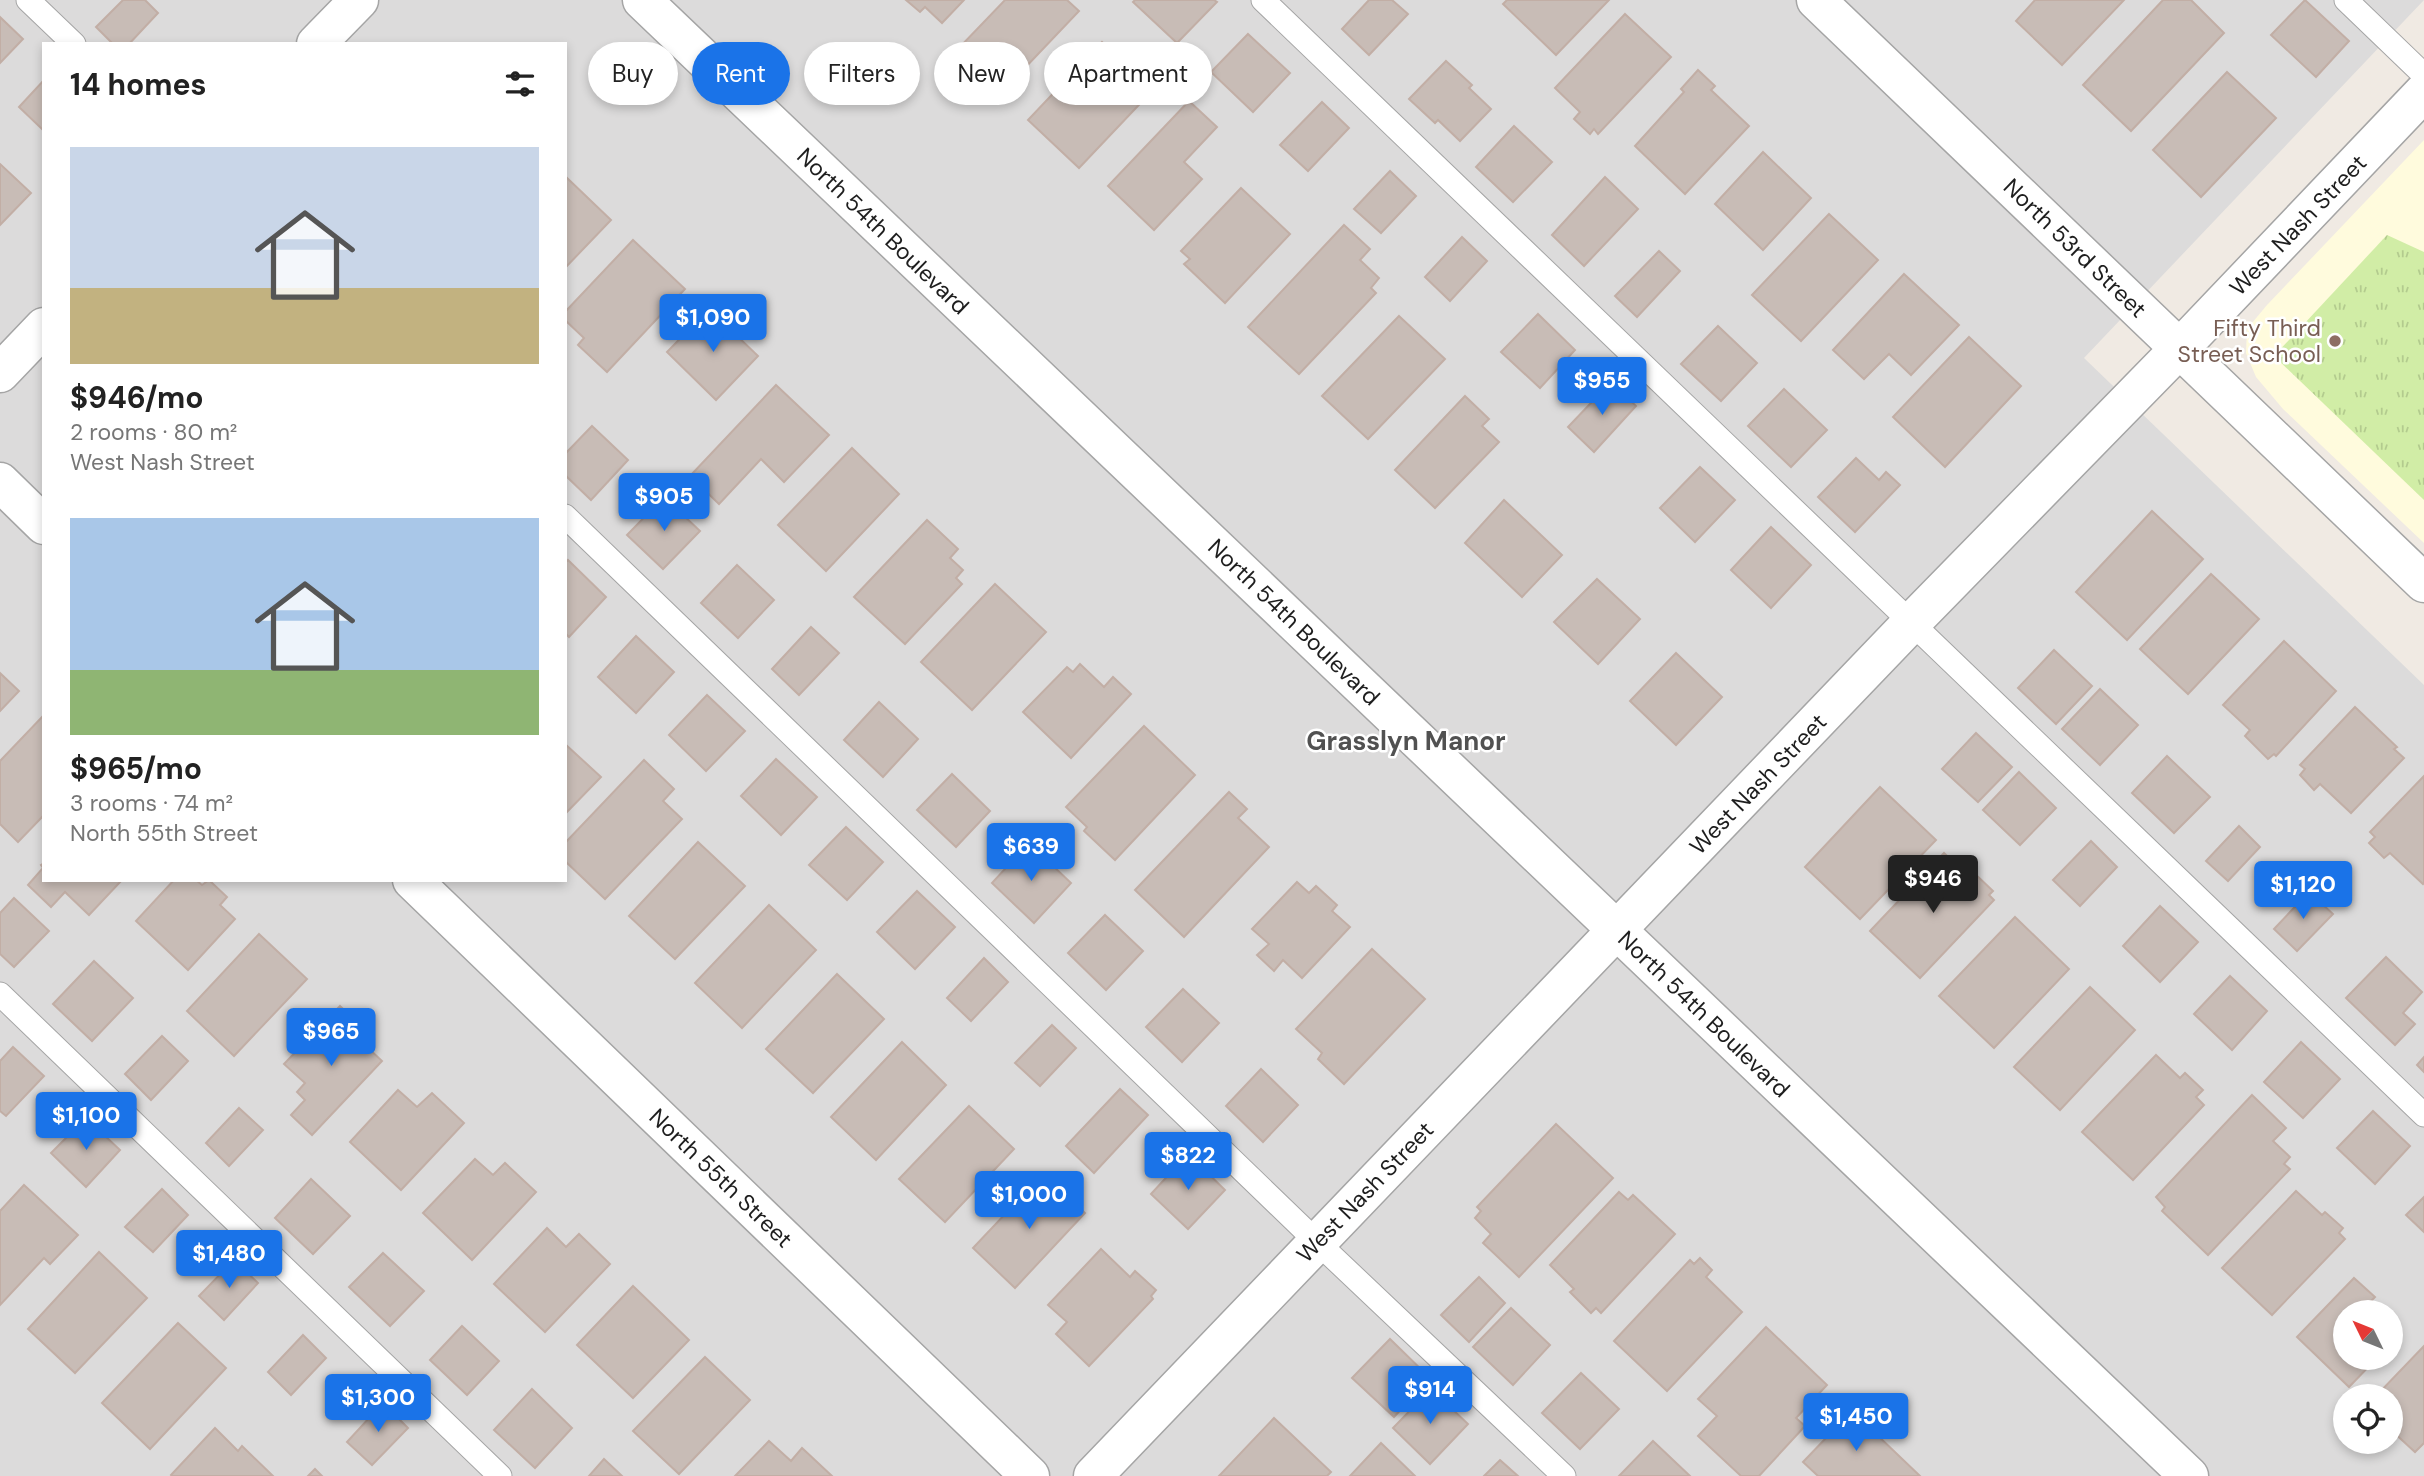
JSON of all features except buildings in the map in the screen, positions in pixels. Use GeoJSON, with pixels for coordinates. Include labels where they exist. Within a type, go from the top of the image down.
{"type":"FeatureCollection","features":[{"type":"Feature","properties":{"kind":"street"},"geometry":{"type":"LineString","coordinates":[[318,42],[359,0]]}},
{"type":"Feature","properties":{"kind":"street","name":"North 54th Boulevard"},"geometry":{"type":"LineString","coordinates":[[642,0],[2189,1476]]}},
{"type":"Feature","properties":{"kind":"street","name":"North 53rd Street"},"geometry":{"type":"LineString","coordinates":[[1816,0],[2424,583]]}},
{"type":"Feature","properties":{"kind":"street","name":"West Nash Street"},"geometry":{"type":"LineString","coordinates":[[1093,1476],[2424,92]]}},
{"type":"Feature","properties":{"kind":"street"},"geometry":{"type":"LineString","coordinates":[[0,373],[42,329]]}},
{"type":"Feature","properties":{"kind":"street"},"geometry":{"type":"LineString","coordinates":[[0,482],[42,522]]}},
{"type":"Feature","properties":{"kind":"street","name":"North 55th Street"},"geometry":{"type":"LineString","coordinates":[[414,882],[1030,1476]]}},
{"type":"Feature","properties":{"kind":"lane"},"geometry":{"type":"LineString","coordinates":[[28,0],[72,42]]}},
{"type":"Feature","properties":{"kind":"lane"},"geometry":{"type":"LineString","coordinates":[[1263,0],[2424,1115]]}},
{"type":"Feature","properties":{"kind":"lane"},"geometry":{"type":"LineString","coordinates":[[2346,0],[2424,75]]}},
{"type":"Feature","properties":{"kind":"lane"},"geometry":{"type":"LineString","coordinates":[[567,518],[1317,1242],[1564,1476]]}},
{"type":"Feature","properties":{"kind":"lane"},"geometry":{"type":"LineString","coordinates":[[0,994],[500,1476]]}},
{"type":"Feature","properties":{"kind":"shaded area"},"geometry":{"type":"Polygon","coordinates":[[[0,0],[2424,0],[2084,358],[2424,685],[2424,1476],[0,1476],[0,0]]]}},
{"type":"Feature","properties":{"kind":"shaded area","name":"Fifty Third Street School"},"geometry":{"type":"Polygon","coordinates":[[[2424,140],[2424,543],[2283,409],[2256,377],[2246,353],[2247,329],[2267,305],[2424,140]]]}},
{"type":"Feature","properties":{"kind":"green space"},"geometry":{"type":"Polygon","coordinates":[[[2387,235],[2424,252],[2424,500],[2274,356],[2387,235]]]}},
{"type":"Feature","properties":{"kind":"place","name":"Fifty Third Street School"},"geometry":{"type":"Point","coordinates":[2335,341]}},
{"type":"Feature","properties":{"kind":"district","name":"Grasslyn Manor"},"geometry":{"type":"Point","coordinates":[1406,741]}}]}
